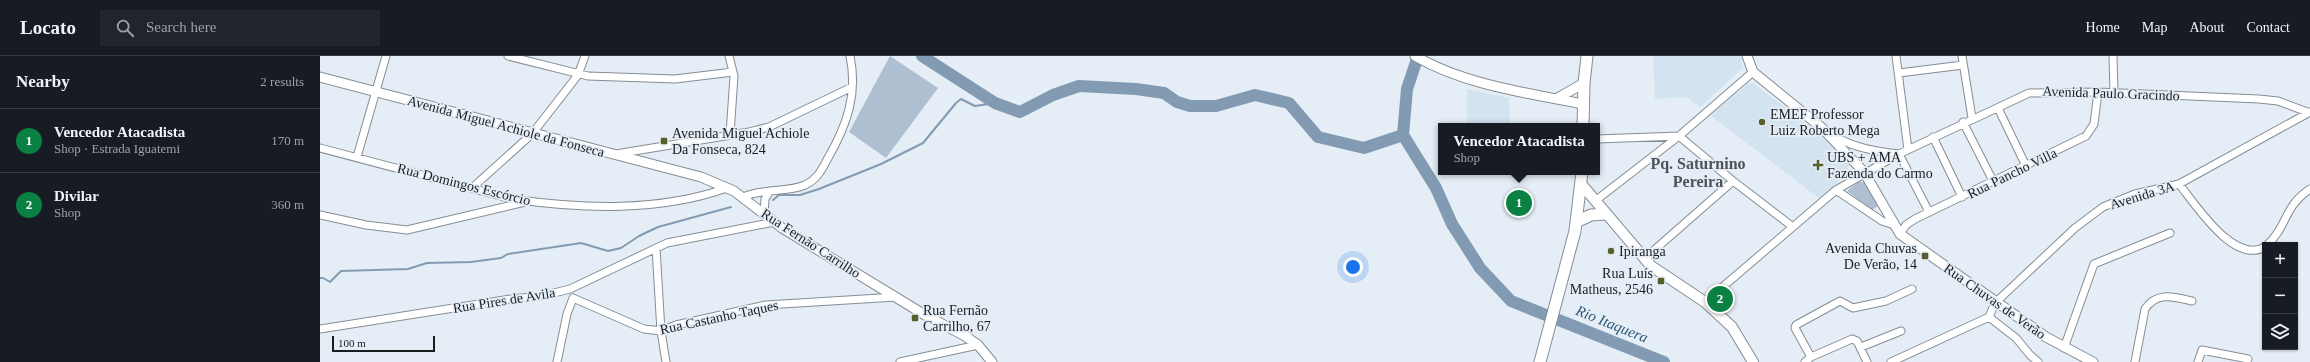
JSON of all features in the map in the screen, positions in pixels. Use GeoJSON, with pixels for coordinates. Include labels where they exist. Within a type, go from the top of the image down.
{"type":"FeatureCollection","features":[{"type":"Feature","properties":{"kind":"main road"},"geometry":{"type":"LineString","coordinates":[[1583,123],[1584,83],[1588,56]]}},
{"type":"Feature","properties":{"kind":"main road"},"geometry":{"type":"LineString","coordinates":[[1540,362],[1576,222],[1582,185],[1582,175]]}},
{"type":"Feature","properties":{"kind":"main road"},"geometry":{"type":"LineString","coordinates":[[1582,185],[1644,259],[1655,269],[1705,302],[1736,332],[1753,362]]}},
{"type":"Feature","properties":{"kind":"main road"},"geometry":{"type":"LineString","coordinates":[[1576,222],[1591,214],[1605,214]]}},
{"type":"Feature","properties":{"kind":"street"},"geometry":{"type":"LineString","coordinates":[[357,157],[386,56]]}},
{"type":"Feature","properties":{"kind":"street"},"geometry":{"type":"LineString","coordinates":[[508,56],[578,75],[631,79],[675,79],[732,72]]}},
{"type":"Feature","properties":{"kind":"street"},"geometry":{"type":"LineString","coordinates":[[472,188],[532,134],[578,75],[585,56]]}},
{"type":"Feature","properties":{"kind":"street"},"geometry":{"type":"LineString","coordinates":[[729,56],[734,98],[730,134]]}},
{"type":"Feature","properties":{"kind":"street"},"geometry":{"type":"LineString","coordinates":[[743,197],[755,193],[805,185],[818,176],[846,122],[850,107],[852,87],[850,56]]}},
{"type":"Feature","properties":{"kind":"street"},"geometry":{"type":"LineString","coordinates":[[1747,56],[1753,72],[1822,128],[1864,172],[1900,234]]}},
{"type":"Feature","properties":{"kind":"street"},"geometry":{"type":"LineString","coordinates":[[1896,56],[1908,150]]}},
{"type":"Feature","properties":{"kind":"street"},"geometry":{"type":"LineString","coordinates":[[1962,56],[1972,118]]}},
{"type":"Feature","properties":{"kind":"street"},"geometry":{"type":"LineString","coordinates":[[2112,56],[2114,92]]}},
{"type":"Feature","properties":{"kind":"street"},"geometry":{"type":"LineString","coordinates":[[1418,58],[1475,81],[1583,104]]}},
{"type":"Feature","properties":{"kind":"street"},"geometry":{"type":"LineString","coordinates":[[1898,73],[1964,66]]}},
{"type":"Feature","properties":{"kind":"street"},"geometry":{"type":"LineString","coordinates":[[1595,201],[1679,136],[1753,72]]}},
{"type":"Feature","properties":{"kind":"street","name":"Avenida Miguel Achiole da Fonseca"},"geometry":{"type":"LineString","coordinates":[[320,77],[532,134],[614,154],[769,127],[852,87]]}},
{"type":"Feature","properties":{"kind":"street"},"geometry":{"type":"LineString","coordinates":[[1556,99],[1584,83]]}},
{"type":"Feature","properties":{"kind":"street","name":"Avenida Paulo Gracindo"},"geometry":{"type":"LineString","coordinates":[[1705,302],[1836,190],[1864,172],[1963,122],[2036,91],[2114,92],[2259,99],[2278,101],[2309,112]]}},
{"type":"Feature","properties":{"kind":"street","name":"Rua Pancho Villa"},"geometry":{"type":"LineString","coordinates":[[1900,234],[1906,225],[1929,212],[2086,136],[2094,124],[2098,92]]}},
{"type":"Feature","properties":{"kind":"street"},"geometry":{"type":"LineString","coordinates":[[1998,108],[2026,166]]}},
{"type":"Feature","properties":{"kind":"street","name":"Avenida 3A"},"geometry":{"type":"LineString","coordinates":[[1995,303],[2075,228],[2103,207],[2135,194],[2179,184],[2246,149],[2309,112]]}},
{"type":"Feature","properties":{"kind":"street"},"geometry":{"type":"LineString","coordinates":[[1963,122],[1993,181]]}},
{"type":"Feature","properties":{"kind":"street"},"geometry":{"type":"LineString","coordinates":[[1822,128],[1853,146],[1899,154],[1929,212]]}},
{"type":"Feature","properties":{"kind":"street"},"geometry":{"type":"LineString","coordinates":[[1600,139],[1679,136],[1733,181],[1793,227]]}},
{"type":"Feature","properties":{"kind":"street"},"geometry":{"type":"LineString","coordinates":[[1933,137],[1962,197]]}},
{"type":"Feature","properties":{"kind":"street","name":"Rua Domingos Escórcio"},"geometry":{"type":"LineString","coordinates":[[320,148],[472,188],[529,201],[605,207],[631,206],[701,196],[727,188]]}},
{"type":"Feature","properties":{"kind":"street","name":"Rua Fernão Carrilho"},"geometry":{"type":"LineString","coordinates":[[614,154],[701,177],[727,188],[743,197],[774,222],[896,297],[978,345],[992,362]]}},
{"type":"Feature","properties":{"kind":"street"},"geometry":{"type":"LineString","coordinates":[[1644,259],[1733,181]]}},
{"type":"Feature","properties":{"kind":"street"},"geometry":{"type":"LineString","coordinates":[[2179,184],[2221,233],[2237,248],[2250,251],[2262,248]]}},
{"type":"Feature","properties":{"kind":"street"},"geometry":{"type":"LineString","coordinates":[[2270,242],[2277,234],[2294,201],[2310,189]]}},
{"type":"Feature","properties":{"kind":"street"},"geometry":{"type":"LineString","coordinates":[[1836,190],[1882,221],[1894,225]]}},
{"type":"Feature","properties":{"kind":"street"},"geometry":{"type":"LineString","coordinates":[[764,214],[765,199],[770,191]]}},
{"type":"Feature","properties":{"kind":"street"},"geometry":{"type":"LineString","coordinates":[[320,215],[366,225],[407,230],[529,201]]}},
{"type":"Feature","properties":{"kind":"street","name":"Rua Pires de Avila"},"geometry":{"type":"LineString","coordinates":[[320,329],[511,299],[542,296],[570,289],[667,243],[774,222]]}},
{"type":"Feature","properties":{"kind":"street"},"geometry":{"type":"LineString","coordinates":[[2064,348],[2094,264],[2170,233]]}},
{"type":"Feature","properties":{"kind":"street","name":"Rua Chuvas de Verão"},"geometry":{"type":"LineString","coordinates":[[1900,234],[1995,303],[2064,348],[2093,362]]}},
{"type":"Feature","properties":{"kind":"street"},"geometry":{"type":"LineString","coordinates":[[656,248],[661,331],[666,362]]}},
{"type":"Feature","properties":{"kind":"street"},"geometry":{"type":"LineString","coordinates":[[557,362],[567,314],[573,298],[570,289]]}},
{"type":"Feature","properties":{"kind":"street"},"geometry":{"type":"LineString","coordinates":[[1867,362],[1857,341],[1852,339],[1808,360],[1795,328],[1796,325],[1840,301],[1853,308],[1886,301],[1912,289]]}},
{"type":"Feature","properties":{"kind":"street"},"geometry":{"type":"LineString","coordinates":[[2135,362],[2142,324],[2148,304],[2156,298],[2166,296],[2192,300]]}},
{"type":"Feature","properties":{"kind":"street","name":"Rua Castanho Taques"},"geometry":{"type":"LineString","coordinates":[[573,298],[644,330],[661,331],[676,325],[766,305],[896,297]]}},
{"type":"Feature","properties":{"kind":"street"},"geometry":{"type":"LineString","coordinates":[[1891,362],[1989,317],[1995,303]]}},
{"type":"Feature","properties":{"kind":"street"},"geometry":{"type":"LineString","coordinates":[[1989,317],[2016,338],[2038,362]]}},
{"type":"Feature","properties":{"kind":"street"},"geometry":{"type":"LineString","coordinates":[[1860,347],[1901,331]]}},
{"type":"Feature","properties":{"kind":"street"},"geometry":{"type":"LineString","coordinates":[[900,362],[978,345]]}},
{"type":"Feature","properties":{"kind":"street"},"geometry":{"type":"LineString","coordinates":[[2198,362],[2202,350],[2248,359]]}},
{"type":"Feature","properties":{"kind":"shaded area"},"geometry":{"type":"Polygon","coordinates":[[[890,56],[938,88],[886,158],[849,132],[890,56]]]}},
{"type":"Feature","properties":{"kind":"shaded area"},"geometry":{"type":"Polygon","coordinates":[[[1653,56],[1740,56],[1743,68],[1700,107],[1686,97],[1655,99],[1653,56]]]}},
{"type":"Feature","properties":{"kind":"shaded area","name":"EMEF Professor Luiz Roberto Mega"},"geometry":{"type":"Polygon","coordinates":[[[1753,83],[1814,130],[1849,163],[1847,173],[1820,199],[1710,115],[1748,84],[1753,83]]]}},
{"type":"Feature","properties":{"kind":"shaded area"},"geometry":{"type":"Polygon","coordinates":[[[1467,89],[1509,98],[1510,123],[1467,123],[1467,89]]]}},
{"type":"Feature","properties":{"kind":"shaded area"},"geometry":{"type":"Polygon","coordinates":[[[1858,182],[1865,182],[1878,206],[1872,210],[1847,191],[1858,182]]]}},
{"type":"Feature","properties":{"kind":"waterway"},"geometry":{"type":"LineString","coordinates":[[922,56],[995,103],[1020,112],[1053,95],[1079,86],[1136,89],[1164,93],[1177,102],[1190,106],[1216,106],[1255,95],[1289,103],[1318,137],[1364,148],[1403,135]]}},
{"type":"Feature","properties":{"kind":"waterway"},"geometry":{"type":"LineString","coordinates":[[1403,135],[1407,89],[1418,56]]}},
{"type":"Feature","properties":{"kind":"waterway"},"geometry":{"type":"LineString","coordinates":[[773,200],[779,195],[800,195],[819,189],[881,164],[923,143],[961,99],[975,106],[995,103]]}},
{"type":"Feature","properties":{"kind":"waterway","name":"Rio Itaquera"},"geometry":{"type":"LineString","coordinates":[[1403,135],[1436,188],[1452,224],[1480,268],[1511,301],[1664,362]]}},
{"type":"Feature","properties":{"kind":"waterway"},"geometry":{"type":"LineString","coordinates":[[320,278],[330,282],[341,271],[408,269],[427,263],[471,262],[501,258],[508,254],[581,243],[608,251],[621,248],[639,236],[658,227],[731,207]]}},
{"type":"Feature","properties":{"kind":"place","name":"EMEF Professor Luiz Roberto Mega"},"geometry":{"type":"Point","coordinates":[1762,122]}},
{"type":"Feature","properties":{"kind":"place","name":"Avenida Miguel Achiole Da Fonseca, 824"},"geometry":{"type":"Point","coordinates":[664,141]}},
{"type":"Feature","properties":{"kind":"place","name":"UBS + AMA Fazenda do Carmo"},"geometry":{"type":"Point","coordinates":[1818,165]}},
{"type":"Feature","properties":{"kind":"place","name":"Vencedor Atacadista"},"geometry":{"type":"Point","coordinates":[1519,203]}},
{"type":"Feature","properties":{"kind":"place","name":"Ipiranga"},"geometry":{"type":"Point","coordinates":[1611,251]}},
{"type":"Feature","properties":{"kind":"place","name":"Avenida Chuvas De Verão, 14"},"geometry":{"type":"Point","coordinates":[1925,256]}},
{"type":"Feature","properties":{"kind":"place","name":"Rua Luís Matheus, 2546"},"geometry":{"type":"Point","coordinates":[1661,281]}},
{"type":"Feature","properties":{"kind":"place","name":"Divilar"},"geometry":{"type":"Point","coordinates":[1720,299]}},
{"type":"Feature","properties":{"kind":"place","name":"Rua Fernão Carrilho, 67"},"geometry":{"type":"Point","coordinates":[915,318]}},
{"type":"Feature","properties":{"kind":"district","name":"Pq. Saturnino Pereira"},"geometry":{"type":"Point","coordinates":[1698,172]}}]}
